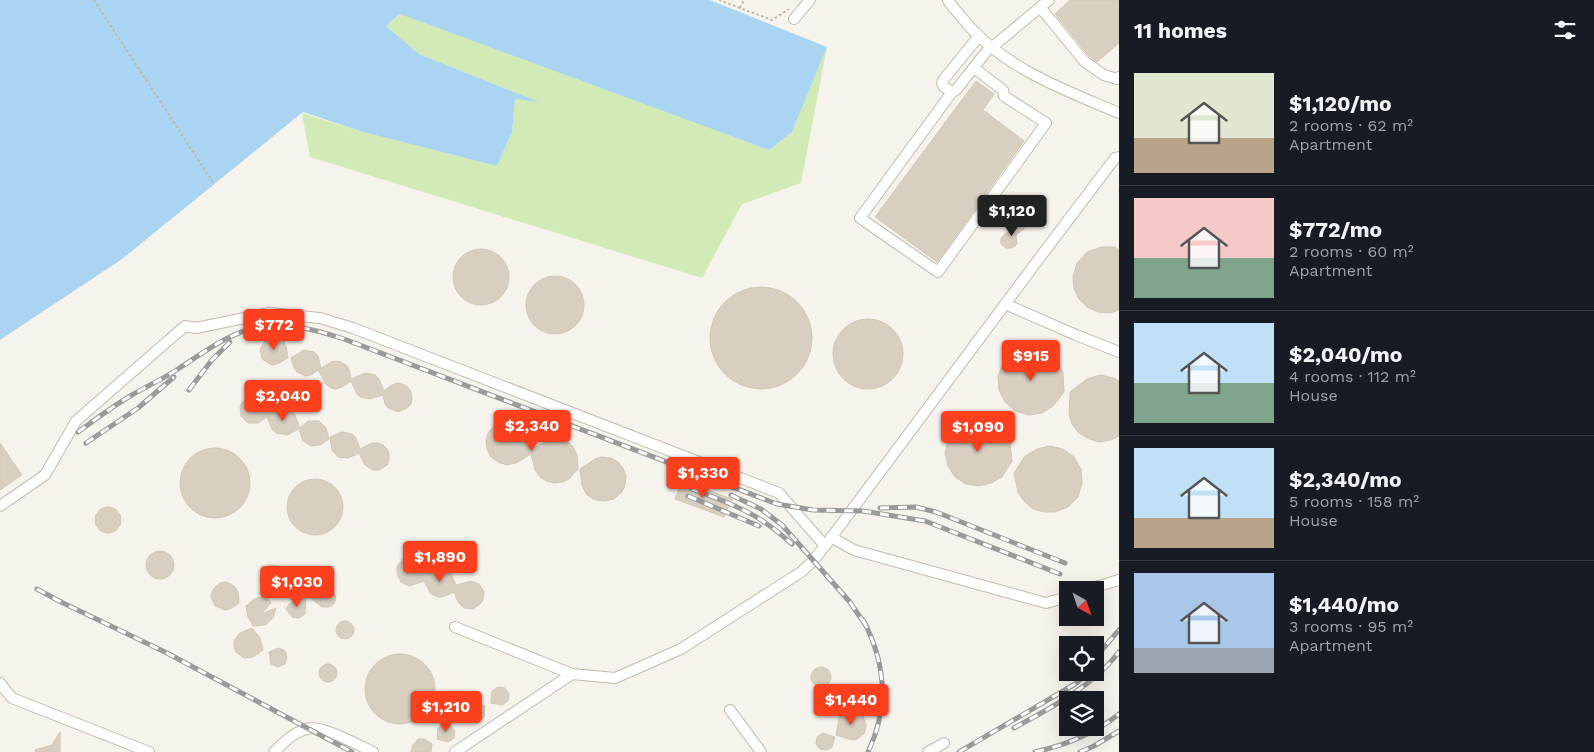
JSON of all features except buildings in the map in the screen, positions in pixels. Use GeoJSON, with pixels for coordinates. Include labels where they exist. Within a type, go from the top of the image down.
{"type":"FeatureCollection","features":[{"type":"Feature","properties":{"kind":"street"},"geometry":{"type":"LineString","coordinates":[[797,16],[810,0]]}},
{"type":"Feature","properties":{"kind":"street"},"geometry":{"type":"LineString","coordinates":[[948,0],[970,28],[991,48],[1015,66],[1043,81],[1119,113]]}},
{"type":"Feature","properties":{"kind":"street"},"geometry":{"type":"LineString","coordinates":[[974,68],[1003,90],[1004,96],[1046,123],[938,272],[860,218],[952,92],[956,90],[974,68],[991,48],[1044,3],[1086,62],[1104,75],[1117,79],[1119,77]]}},
{"type":"Feature","properties":{"kind":"street"},"geometry":{"type":"LineString","coordinates":[[952,92],[942,84],[944,79],[979,36]]}},
{"type":"Feature","properties":{"kind":"street"},"geometry":{"type":"LineString","coordinates":[[455,627],[572,674],[615,678],[681,649],[801,572],[825,546],[1115,158],[1119,158]]}},
{"type":"Feature","properties":{"kind":"street"},"geometry":{"type":"LineString","coordinates":[[1005,304],[1076,336],[1119,352]]}},
{"type":"Feature","properties":{"kind":"street"},"geometry":{"type":"LineString","coordinates":[[0,506],[45,475],[76,421],[185,326],[196,328],[269,313],[320,318],[353,328],[779,493],[825,546]]}},
{"type":"Feature","properties":{"kind":"street"},"geometry":{"type":"LineString","coordinates":[[831,537],[854,550],[1046,603],[1059,599]]}},
{"type":"Feature","properties":{"kind":"street"},"geometry":{"type":"LineString","coordinates":[[1104,584],[1119,580]]}},
{"type":"Feature","properties":{"kind":"street"},"geometry":{"type":"LineString","coordinates":[[455,752],[572,674]]}},
{"type":"Feature","properties":{"kind":"street"},"geometry":{"type":"LineString","coordinates":[[0,682],[12,698],[149,752]]}},
{"type":"Feature","properties":{"kind":"street"},"geometry":{"type":"LineString","coordinates":[[730,710],[761,752]]}},
{"type":"Feature","properties":{"kind":"street"},"geometry":{"type":"LineString","coordinates":[[274,752],[289,737],[307,728],[322,729],[373,752]]}},
{"type":"Feature","properties":{"kind":"street"},"geometry":{"type":"LineString","coordinates":[[928,752],[944,743]]}},
{"type":"Feature","properties":{"kind":"path"},"geometry":{"type":"LineString","coordinates":[[94,0],[214,184]]}},
{"type":"Feature","properties":{"kind":"path"},"geometry":{"type":"LineString","coordinates":[[719,0],[772,20],[791,8],[797,16]]}},
{"type":"Feature","properties":{"kind":"path"},"geometry":{"type":"LineString","coordinates":[[740,8],[744,0]]}},
{"type":"Feature","properties":{"kind":"green space"},"geometry":{"type":"Polygon","coordinates":[[[401,14],[769,150],[792,132],[827,47],[801,183],[742,204],[702,278],[310,157],[302,113],[363,132],[497,166],[512,132],[515,99],[536,101],[419,54],[386,26],[401,14]]]}},
{"type":"Feature","properties":{"kind":"water"},"geometry":{"type":"Polygon","coordinates":[[[0,0],[710,0],[827,47],[792,132],[769,150],[400,14],[386,26],[419,54],[539,102],[515,99],[512,132],[497,166],[363,132],[303,112],[122,259],[0,340],[0,0]]]}},
{"type":"Feature","properties":{"kind":"railway"},"geometry":{"type":"LineString","coordinates":[[78,432],[125,399],[229,338],[259,327],[296,327],[344,339],[777,504],[813,510],[863,511],[925,521],[1060,574]]}},
{"type":"Feature","properties":{"kind":"railway"},"geometry":{"type":"LineString","coordinates":[[189,390],[211,361],[230,342]]}},
{"type":"Feature","properties":{"kind":"railway"},"geometry":{"type":"LineString","coordinates":[[86,443],[138,408],[174,377]]}},
{"type":"Feature","properties":{"kind":"railway"},"geometry":{"type":"LineString","coordinates":[[692,489],[750,513],[792,544]]}},
{"type":"Feature","properties":{"kind":"railway"},"geometry":{"type":"LineString","coordinates":[[731,495],[761,509],[782,525],[849,601],[867,627]]}},
{"type":"Feature","properties":{"kind":"railway"},"geometry":{"type":"LineString","coordinates":[[688,496],[759,526]]}},
{"type":"Feature","properties":{"kind":"railway"},"geometry":{"type":"LineString","coordinates":[[880,508],[916,507],[936,512],[1065,563]]}},
{"type":"Feature","properties":{"kind":"railway"},"geometry":{"type":"LineString","coordinates":[[37,589],[167,653],[352,752]]}},
{"type":"Feature","properties":{"kind":"railway"},"geometry":{"type":"LineString","coordinates":[[863,620],[871,636],[876,653],[882,686],[879,719],[868,752]]}},
{"type":"Feature","properties":{"kind":"railway"},"geometry":{"type":"LineString","coordinates":[[1104,648],[1119,630]]}},
{"type":"Feature","properties":{"kind":"railway"},"geometry":{"type":"LineString","coordinates":[[1014,728],[1057,704],[1084,686],[1097,676],[1119,652]]}},
{"type":"Feature","properties":{"kind":"railway"},"geometry":{"type":"LineString","coordinates":[[959,752],[1079,681]]}},
{"type":"Feature","properties":{"kind":"railway"},"geometry":{"type":"LineString","coordinates":[[1035,752],[1079,738],[1119,714]]}},
{"type":"Feature","properties":{"kind":"railway"},"geometry":{"type":"LineString","coordinates":[[1080,752],[1119,731]]}}]}
